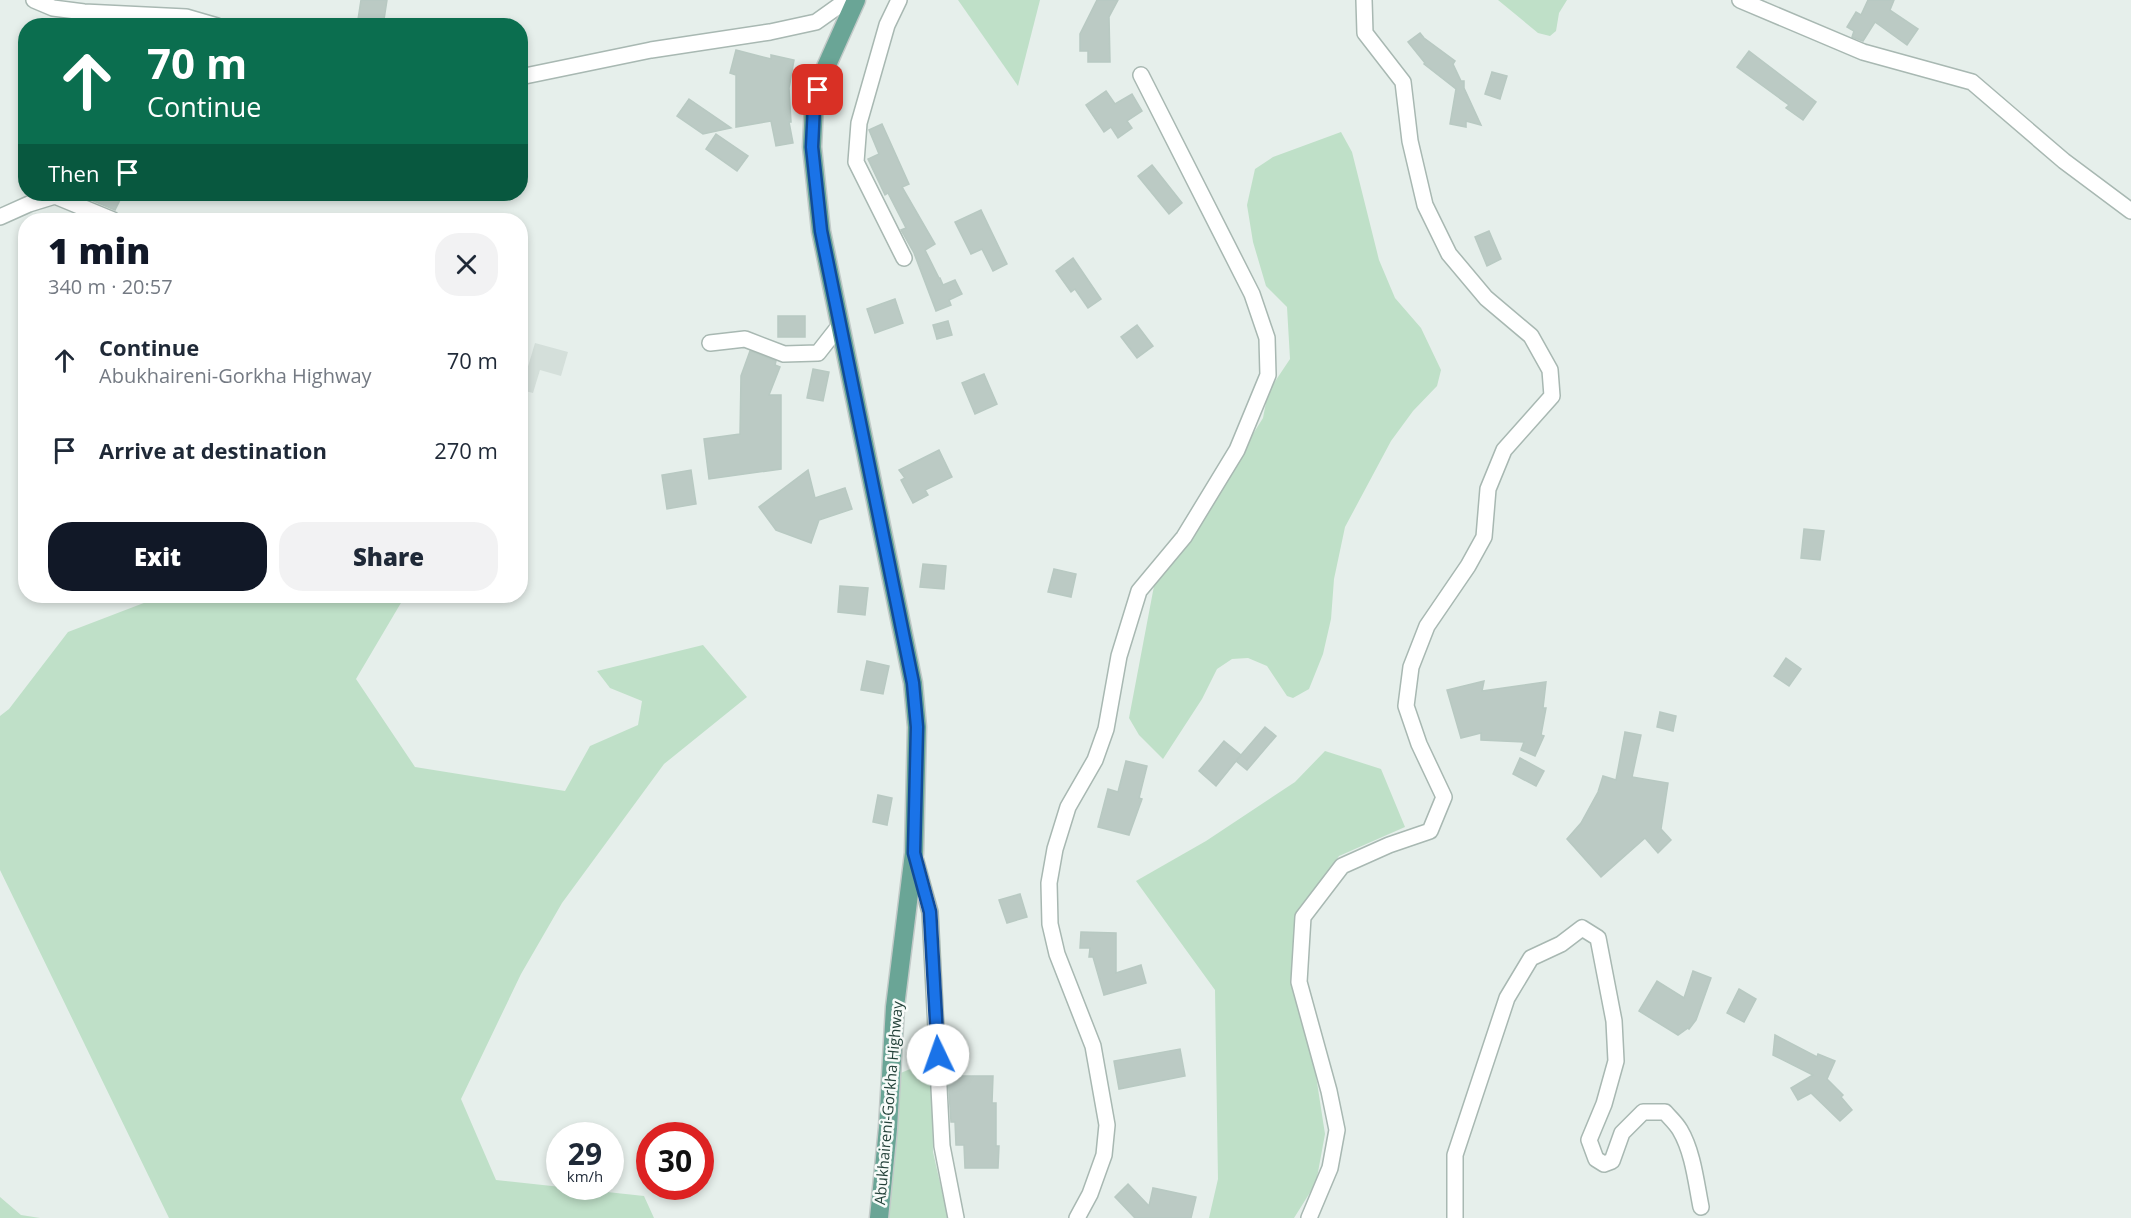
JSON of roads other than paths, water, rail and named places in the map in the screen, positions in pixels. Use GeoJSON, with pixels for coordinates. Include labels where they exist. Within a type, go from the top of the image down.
{"type":"FeatureCollection","features":[{"type":"Feature","properties":{"kind":"main road","name":"Abukhaireni-Gorkha Highway"},"geometry":{"type":"LineString","coordinates":[[856,0],[822,76],[814,105],[812,147],[821,231],[913,683],[917,727],[914,853],[895,1007],[888,1128],[879,1218]]}},
{"type":"Feature","properties":{"kind":"street"},"geometry":{"type":"LineString","coordinates":[[34,0],[53,8],[84,12],[192,18]]}},
{"type":"Feature","properties":{"kind":"street"},"geometry":{"type":"LineString","coordinates":[[528,75],[651,50],[770,32],[816,22],[847,0]]}},
{"type":"Feature","properties":{"kind":"street"},"geometry":{"type":"LineString","coordinates":[[898,0],[887,25],[859,123],[856,162],[904,258]]}},
{"type":"Feature","properties":{"kind":"street"},"geometry":{"type":"LineString","coordinates":[[1309,1218],[1330,1168],[1336,1130],[1329,1091],[1299,982],[1303,918],[1342,866],[1389,845],[1430,831],[1444,797],[1419,744],[1406,706],[1411,667],[1427,626],[1468,566],[1484,537],[1488,489],[1504,450],[1552,396],[1550,370],[1531,336],[1486,298],[1449,254],[1425,205],[1410,141],[1403,82],[1365,33],[1364,0]]}},
{"type":"Feature","properties":{"kind":"street"},"geometry":{"type":"LineString","coordinates":[[1740,0],[1863,52],[1972,82],[2064,161],[2131,211]]}},
{"type":"Feature","properties":{"kind":"street"},"geometry":{"type":"LineString","coordinates":[[1077,1218],[1090,1194],[1104,1155],[1107,1125],[1092,1046],[1057,954],[1050,924],[1049,883],[1055,849],[1068,807],[1095,760],[1106,729],[1119,656],[1139,591],[1184,537],[1238,450],[1268,375],[1267,338],[1252,294],[1141,75]]}},
{"type":"Feature","properties":{"kind":"street"},"geometry":{"type":"LineString","coordinates":[[0,217],[39,201]]}},
{"type":"Feature","properties":{"kind":"street"},"geometry":{"type":"LineString","coordinates":[[68,201],[96,213]]}},
{"type":"Feature","properties":{"kind":"street"},"geometry":{"type":"LineString","coordinates":[[710,343],[745,339],[784,354],[818,353],[840,325]]}},
{"type":"Feature","properties":{"kind":"street"},"geometry":{"type":"LineString","coordinates":[[914,853],[930,912],[942,1146],[956,1218]]}},
{"type":"Feature","properties":{"kind":"street"},"geometry":{"type":"LineString","coordinates":[[1455,1218],[1455,1155],[1508,998],[1532,958],[1561,944],[1582,928],[1598,938],[1614,1021],[1616,1061],[1604,1104],[1589,1140],[1596,1159],[1604,1164],[1612,1161],[1622,1133],[1643,1112],[1665,1112],[1680,1130],[1687,1147],[1701,1207]]}}]}
